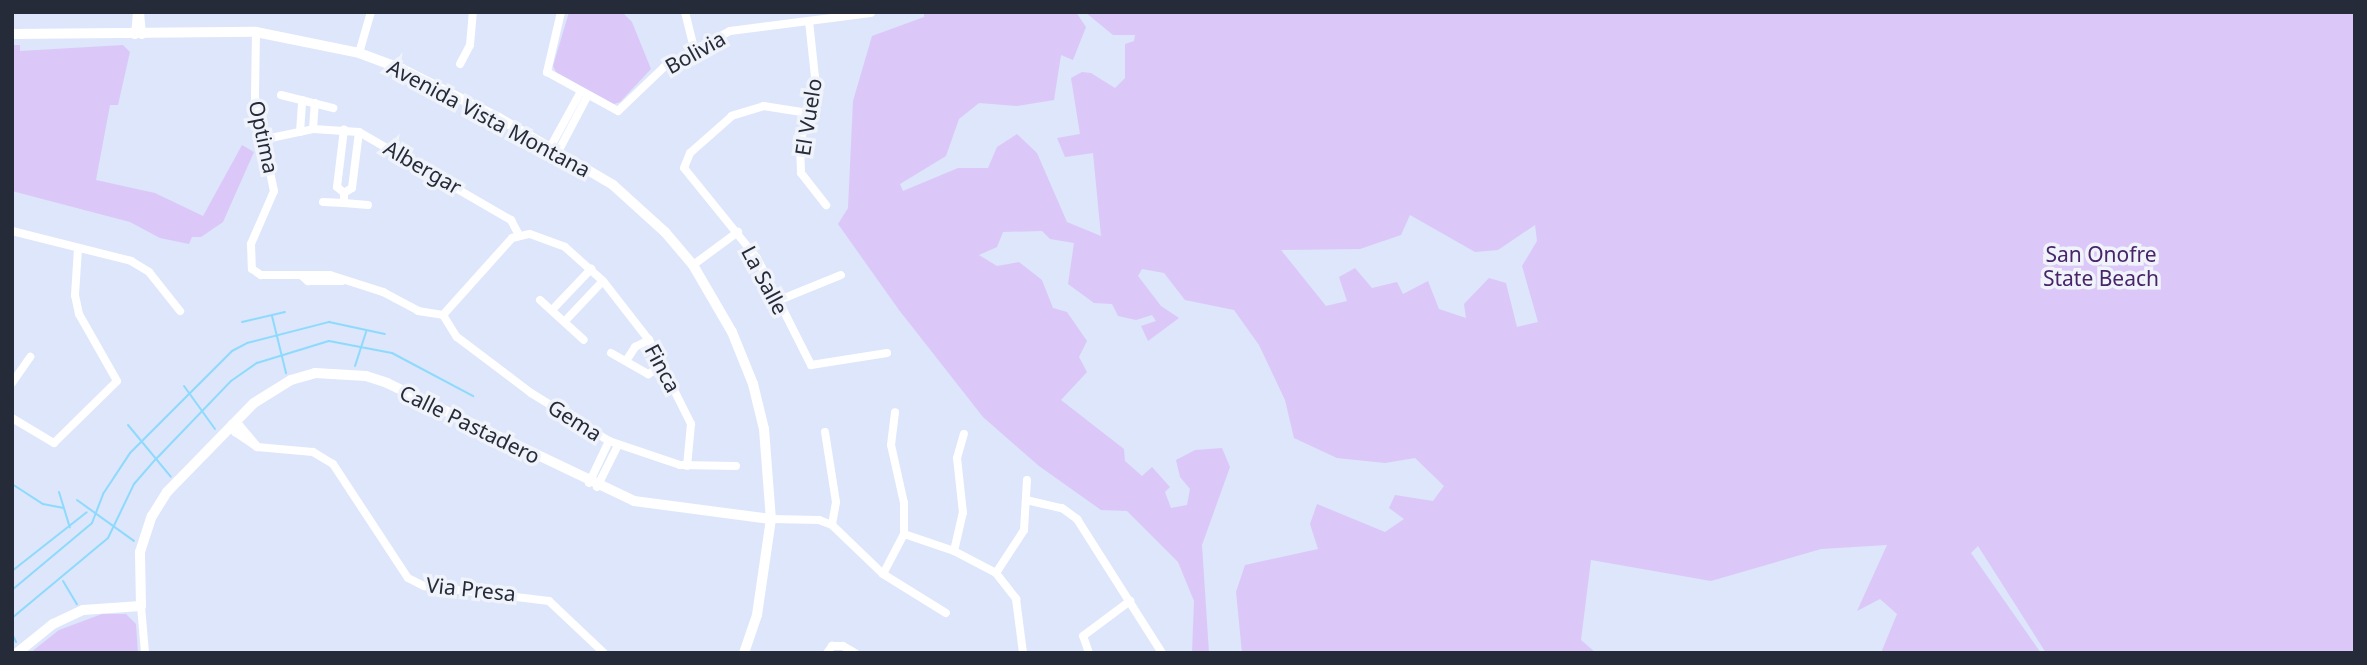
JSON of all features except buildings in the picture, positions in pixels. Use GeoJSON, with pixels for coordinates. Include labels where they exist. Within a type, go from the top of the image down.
{"type":"FeatureCollection","features":[{"type":"Feature","properties":{"kind":"street"},"geometry":{"type":"LineString","coordinates":[[139,12],[139,35]]}},
{"type":"Feature","properties":{"kind":"street"},"geometry":{"type":"LineString","coordinates":[[359,53],[371,12]]}},
{"type":"Feature","properties":{"kind":"street"},"geometry":{"type":"LineString","coordinates":[[460,64],[470,45],[473,12]]}},
{"type":"Feature","properties":{"kind":"street"},"geometry":{"type":"LineString","coordinates":[[555,148],[583,95],[547,72],[561,12]]}},
{"type":"Feature","properties":{"kind":"street"},"geometry":{"type":"LineString","coordinates":[[685,12],[694,47]]}},
{"type":"Feature","properties":{"kind":"street","name":"Bolivia"},"geometry":{"type":"LineString","coordinates":[[583,95],[618,111],[664,67],[694,47],[730,31],[871,13]]}},
{"type":"Feature","properties":{"kind":"street","name":"El Vuelo"},"geometry":{"type":"LineString","coordinates":[[809,21],[815,77],[800,145],[801,173],[826,205]]}},
{"type":"Feature","properties":{"kind":"street","name":"Avenida Vista Montana"},"geometry":{"type":"LineString","coordinates":[[12,34],[256,32],[359,53],[402,69],[555,148],[613,185],[665,232],[693,265],[732,332],[753,384],[764,429],[771,519],[757,615],[744,653]]}},
{"type":"Feature","properties":{"kind":"street","name":"Optima"},"geometry":{"type":"LineString","coordinates":[[256,32],[255,97],[261,140],[274,191],[251,244],[250,262],[261,275],[330,275],[383,292],[418,311],[443,315]]}},
{"type":"Feature","properties":{"kind":"street"},"geometry":{"type":"LineString","coordinates":[[281,95],[333,108]]}},
{"type":"Feature","properties":{"kind":"street"},"geometry":{"type":"LineString","coordinates":[[300,132],[302,100]]}},
{"type":"Feature","properties":{"kind":"street"},"geometry":{"type":"LineString","coordinates":[[313,129],[315,103]]}},
{"type":"Feature","properties":{"kind":"street","name":"La Salle"},"geometry":{"type":"LineString","coordinates":[[808,113],[764,106],[732,116],[690,153],[684,168],[757,258],[811,365],[887,353]]}},
{"type":"Feature","properties":{"kind":"street","name":"Albergar"},"geometry":{"type":"LineString","coordinates":[[261,140],[313,129],[359,132],[501,214],[519,235]]}},
{"type":"Feature","properties":{"kind":"street"},"geometry":{"type":"LineString","coordinates":[[344,130],[337,187],[344,193],[344,203]]}},
{"type":"Feature","properties":{"kind":"street"},"geometry":{"type":"LineString","coordinates":[[344,193],[352,188],[359,132]]}},
{"type":"Feature","properties":{"kind":"street"},"geometry":{"type":"LineString","coordinates":[[323,202],[368,205]]}},
{"type":"Feature","properties":{"kind":"street"},"geometry":{"type":"LineString","coordinates":[[12,231],[78,249],[109,253],[131,261],[149,272],[180,311]]}},
{"type":"Feature","properties":{"kind":"street"},"geometry":{"type":"LineString","coordinates":[[693,265],[738,232]]}},
{"type":"Feature","properties":{"kind":"street"},"geometry":{"type":"LineString","coordinates":[[443,315],[493,255],[519,235]]}},
{"type":"Feature","properties":{"kind":"street","name":"Finca"},"geometry":{"type":"LineString","coordinates":[[519,235],[550,238],[591,269],[649,340],[691,424],[687,466]]}},
{"type":"Feature","properties":{"kind":"street"},"geometry":{"type":"LineString","coordinates":[[12,418],[54,443],[117,381],[79,314],[75,295],[78,249]]}},
{"type":"Feature","properties":{"kind":"street"},"geometry":{"type":"LineString","coordinates":[[552,310],[591,269]]}},
{"type":"Feature","properties":{"kind":"street"},"geometry":{"type":"LineString","coordinates":[[778,301],[841,275]]}},
{"type":"Feature","properties":{"kind":"street"},"geometry":{"type":"LineString","coordinates":[[565,321],[603,281]]}},
{"type":"Feature","properties":{"kind":"street"},"geometry":{"type":"LineString","coordinates":[[540,300],[584,340]]}},
{"type":"Feature","properties":{"kind":"street","name":"Gema"},"geometry":{"type":"LineString","coordinates":[[443,315],[451,331],[468,345],[609,441],[687,466],[736,466]]}},
{"type":"Feature","properties":{"kind":"street"},"geometry":{"type":"LineString","coordinates":[[626,361],[635,347],[649,340]]}},
{"type":"Feature","properties":{"kind":"street"},"geometry":{"type":"LineString","coordinates":[[611,352],[648,374],[663,366]]}},
{"type":"Feature","properties":{"kind":"street"},"geometry":{"type":"LineString","coordinates":[[12,383],[30,357]]}},
{"type":"Feature","properties":{"kind":"street","name":"Calle Pastadero"},"geometry":{"type":"LineString","coordinates":[[145,653],[141,606],[141,552],[152,516],[167,492],[254,403],[291,380],[314,373],[366,376],[593,485],[670,508],[771,519],[819,520],[832,525]]}},
{"type":"Feature","properties":{"kind":"street"},"geometry":{"type":"LineString","coordinates":[[883,574],[904,534],[904,503],[891,445],[895,412]]}},
{"type":"Feature","properties":{"kind":"street","name":"Via Presa"},"geometry":{"type":"LineString","coordinates":[[232,424],[240,426],[257,447],[313,452],[333,464],[408,579],[424,586],[549,601],[604,653]]}},
{"type":"Feature","properties":{"kind":"street"},"geometry":{"type":"LineString","coordinates":[[825,432],[836,502],[832,525],[883,574],[946,613]]}},
{"type":"Feature","properties":{"kind":"street"},"geometry":{"type":"LineString","coordinates":[[954,551],[963,513],[957,458],[964,434]]}},
{"type":"Feature","properties":{"kind":"street"},"geometry":{"type":"LineString","coordinates":[[593,485],[609,441]]}},
{"type":"Feature","properties":{"kind":"street"},"geometry":{"type":"LineString","coordinates":[[593,485],[618,445]]}},
{"type":"Feature","properties":{"kind":"street"},"geometry":{"type":"LineString","coordinates":[[996,573],[1024,530],[1027,480]]}},
{"type":"Feature","properties":{"kind":"street"},"geometry":{"type":"LineString","coordinates":[[1026,500],[1062,508],[1077,519],[1162,653]]}},
{"type":"Feature","properties":{"kind":"street"},"geometry":{"type":"LineString","coordinates":[[904,534],[954,551],[996,573],[1016,599],[1023,653]]}},
{"type":"Feature","properties":{"kind":"street"},"geometry":{"type":"LineString","coordinates":[[1089,653],[1083,636],[1130,601]]}},
{"type":"Feature","properties":{"kind":"street"},"geometry":{"type":"LineString","coordinates":[[18,653],[75,613],[117,604],[141,606]]}},
{"type":"Feature","properties":{"kind":"street"},"geometry":{"type":"LineString","coordinates":[[827,653],[832,646],[843,646],[855,653]]}},
{"type":"Feature","properties":{"kind":"green space"},"geometry":{"type":"Polygon","coordinates":[[[569,12],[622,12],[632,22],[651,69],[620,102],[614,104],[556,72],[553,66],[569,12]]]}},
{"type":"Feature","properties":{"kind":"green space","name":"San Onofre State Beach"},"geometry":{"type":"Polygon","coordinates":[[[924,12],[1076,12],[1086,27],[1073,60],[1061,55],[1054,100],[1017,106],[979,103],[959,119],[946,156],[900,184],[903,191],[958,168],[988,168],[997,147],[1017,134],[1037,153],[1067,222],[1101,236],[1093,153],[1065,157],[1057,138],[1080,134],[1071,78],[1082,72],[1091,73],[1115,88],[1125,78],[1125,44],[1134,41],[1135,35],[1113,35],[1085,12],[2355,12],[2355,653],[2046,653],[1978,546],[1971,553],[2041,653],[1881,653],[1897,614],[1880,599],[1857,611],[1887,545],[1821,549],[1711,581],[1591,560],[1581,640],[1596,653],[1242,653],[1236,592],[1245,565],[1318,549],[1310,524],[1317,504],[1385,532],[1404,519],[1389,508],[1395,495],[1433,501],[1444,486],[1415,458],[1385,463],[1337,458],[1294,438],[1285,400],[1259,345],[1234,310],[1185,300],[1164,273],[1142,269],[1138,276],[1161,306],[1179,318],[1148,341],[1141,326],[1156,321],[1152,315],[1136,320],[1118,316],[1112,304],[1094,303],[1068,284],[1074,243],[1050,239],[1042,231],[1003,232],[997,247],[979,255],[997,266],[1019,262],[1042,280],[1053,308],[1067,312],[1087,341],[1079,357],[1087,372],[1061,400],[1124,449],[1125,461],[1142,476],[1152,467],[1170,487],[1165,492],[1171,508],[1187,505],[1190,489],[1180,477],[1176,460],[1195,450],[1222,448],[1230,467],[1202,545],[1209,653],[1192,653],[1194,601],[1178,562],[1127,511],[1101,510],[1039,466],[983,417],[899,310],[838,224],[848,208],[853,101],[872,36],[924,17],[924,12]],[[1410,215],[1401,235],[1360,249],[1281,250],[1326,306],[1347,301],[1339,277],[1355,268],[1372,288],[1397,282],[1403,294],[1428,281],[1439,309],[1466,318],[1464,304],[1489,278],[1506,283],[1517,327],[1538,322],[1522,266],[1537,241],[1535,225],[1498,250],[1475,252],[1410,215]]]}},
{"type":"Feature","properties":{"kind":"green space"},"geometry":{"type":"Polygon","coordinates":[[[12,45],[20,45],[20,51],[123,45],[130,52],[118,105],[110,105],[96,180],[155,193],[203,216],[242,145],[254,152],[223,222],[201,237],[192,237],[189,244],[160,238],[130,222],[12,191],[12,45]]]}},
{"type":"Feature","properties":{"kind":"green space"},"geometry":{"type":"Polygon","coordinates":[[[102,614],[126,614],[136,624],[138,653],[30,653],[59,630],[102,614]]]}},
{"type":"Feature","properties":{"kind":"waterway"},"geometry":{"type":"LineString","coordinates":[[242,322],[285,312]]}},
{"type":"Feature","properties":{"kind":"waterway"},"geometry":{"type":"LineString","coordinates":[[272,316],[286,373]]}},
{"type":"Feature","properties":{"kind":"waterway"},"geometry":{"type":"LineString","coordinates":[[12,590],[92,523],[103,494],[130,453],[232,351],[247,343],[329,322],[385,334]]}},
{"type":"Feature","properties":{"kind":"waterway"},"geometry":{"type":"LineString","coordinates":[[355,366],[366,332]]}},
{"type":"Feature","properties":{"kind":"waterway"},"geometry":{"type":"LineString","coordinates":[[12,618],[108,538],[134,484],[231,381],[257,363],[329,341],[392,353],[473,396]]}},
{"type":"Feature","properties":{"kind":"waterway"},"geometry":{"type":"LineString","coordinates":[[184,386],[215,429]]}},
{"type":"Feature","properties":{"kind":"waterway"},"geometry":{"type":"LineString","coordinates":[[128,425],[171,477]]}},
{"type":"Feature","properties":{"kind":"waterway"},"geometry":{"type":"LineString","coordinates":[[12,484],[43,504],[64,508]]}},
{"type":"Feature","properties":{"kind":"waterway"},"geometry":{"type":"LineString","coordinates":[[59,492],[70,527]]}},
{"type":"Feature","properties":{"kind":"waterway"},"geometry":{"type":"LineString","coordinates":[[77,500],[134,541]]}},
{"type":"Feature","properties":{"kind":"waterway"},"geometry":{"type":"LineString","coordinates":[[12,571],[87,512]]}},
{"type":"Feature","properties":{"kind":"waterway"},"geometry":{"type":"LineString","coordinates":[[63,581],[77,604]]}},
{"type":"Feature","properties":{"kind":"waterway"},"geometry":{"type":"LineString","coordinates":[[12,634],[16,642]]}}]}
